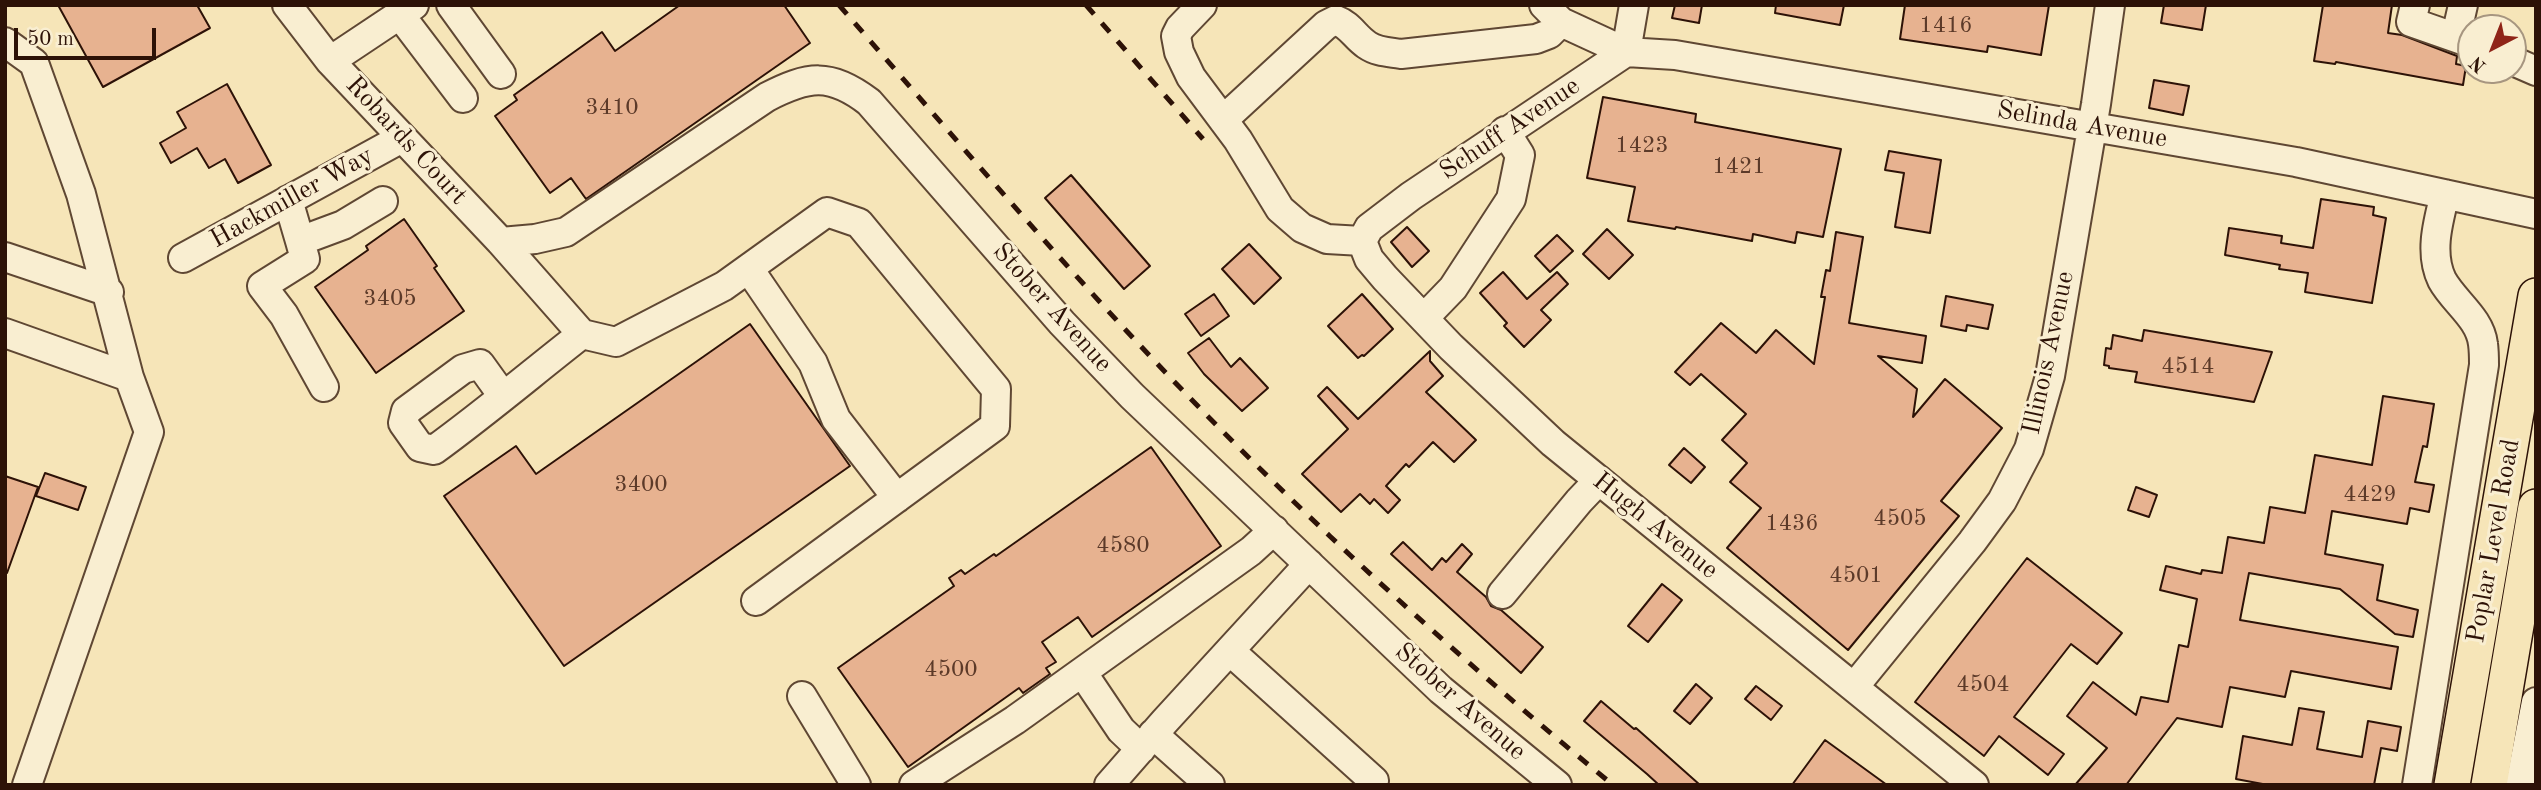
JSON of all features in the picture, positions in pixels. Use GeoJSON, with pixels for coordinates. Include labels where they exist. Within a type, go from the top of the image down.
{"type":"FeatureCollection","features":[{"type":"Feature","properties":{"kind":"main road","name":"Poplar Level Road"},"geometry":{"type":"LineString","coordinates":[[2452,785],[2534,307]]}},
{"type":"Feature","properties":{"kind":"main road","name":"Poplar Level Road"},"geometry":{"type":"LineString","coordinates":[[2489,785],[2536,507]]}},
{"type":"Feature","properties":{"kind":"street","name":"Robards Court"},"geometry":{"type":"LineString","coordinates":[[288,5],[330,61],[530,273],[582,334]]}},
{"type":"Feature","properties":{"kind":"street"},"geometry":{"type":"LineString","coordinates":[[451,5],[501,74]]}},
{"type":"Feature","properties":{"kind":"street"},"geometry":{"type":"LineString","coordinates":[[1202,5],[1176,36],[1179,52],[1191,77],[1223,120],[1280,209],[1302,228],[1327,239],[1362,241]]}},
{"type":"Feature","properties":{"kind":"street"},"geometry":{"type":"LineString","coordinates":[[1223,120],[1326,24],[1336,20],[1346,24],[1367,45],[1380,51],[1401,54],[1536,39],[1549,34],[1552,14],[1626,52],[1633,5]]}},
{"type":"Feature","properties":{"kind":"street","name":"Illinois Avenue"},"geometry":{"type":"LineString","coordinates":[[1854,687],[2002,502],[2029,449],[2050,376],[2110,5]]}},
{"type":"Feature","properties":{"kind":"street"},"geometry":{"type":"LineString","coordinates":[[2415,5],[2411,22],[2457,37]]}},
{"type":"Feature","properties":{"kind":"street"},"geometry":{"type":"LineString","coordinates":[[330,61],[407,10],[463,98]]}},
{"type":"Feature","properties":{"kind":"street"},"geometry":{"type":"LineString","coordinates":[[5,42],[34,63],[81,194],[109,292],[129,377],[149,432],[27,785]]}},
{"type":"Feature","properties":{"kind":"street","name":"Selinda Avenue"},"geometry":{"type":"LineString","coordinates":[[1626,52],[1675,55],[2296,162],[2536,214]]}},
{"type":"Feature","properties":{"kind":"street","name":"Schuff Avenue"},"geometry":{"type":"LineString","coordinates":[[1362,241],[1369,228],[1400,204],[1626,52]]}},
{"type":"Feature","properties":{"kind":"street","name":"Stober Avenue"},"geometry":{"type":"LineString","coordinates":[[501,242],[566,232],[767,97],[791,85],[810,79],[852,89],[869,102],[1062,323],[1132,396],[1441,690],[1557,785]]}},
{"type":"Feature","properties":{"kind":"street"},"geometry":{"type":"LineString","coordinates":[[1424,318],[1453,288],[1511,199],[1520,155],[1505,131]]}},
{"type":"Feature","properties":{"kind":"street","name":"Hackmiller Way"},"geometry":{"type":"LineString","coordinates":[[183,258],[402,138]]}},
{"type":"Feature","properties":{"kind":"street"},"geometry":{"type":"LineString","coordinates":[[2417,785],[2484,365],[2483,341],[2474,320],[2442,281],[2438,268],[2435,234],[2445,194]]}},
{"type":"Feature","properties":{"kind":"street"},"geometry":{"type":"LineString","coordinates":[[288,200],[305,259],[262,286],[284,315],[324,387]]}},
{"type":"Feature","properties":{"kind":"street"},"geometry":{"type":"LineString","coordinates":[[299,241],[343,225],[383,201]]}},
{"type":"Feature","properties":{"kind":"street"},"geometry":{"type":"LineString","coordinates":[[503,396],[480,364],[463,369],[406,411],[402,423],[420,447],[434,450],[491,409],[503,396],[582,334],[616,342],[724,286],[827,212],[859,223],[996,389],[995,426],[756,601]]}},
{"type":"Feature","properties":{"kind":"street","name":"Hugh Avenue"},"geometry":{"type":"LineString","coordinates":[[1362,241],[1369,259],[1508,403],[1974,785]]}},
{"type":"Feature","properties":{"kind":"street"},"geometry":{"type":"LineString","coordinates":[[5,257],[109,292]]}},
{"type":"Feature","properties":{"kind":"street"},"geometry":{"type":"LineString","coordinates":[[748,269],[813,363],[836,419],[897,498]]}},
{"type":"Feature","properties":{"kind":"street"},"geometry":{"type":"LineString","coordinates":[[5,333],[129,377]]}},
{"type":"Feature","properties":{"kind":"street"},"geometry":{"type":"LineString","coordinates":[[1502,594],[1599,480]]}},
{"type":"Feature","properties":{"kind":"street"},"geometry":{"type":"LineString","coordinates":[[914,785],[1015,720],[1251,551],[1274,530]]}},
{"type":"Feature","properties":{"kind":"street"},"geometry":{"type":"LineString","coordinates":[[1116,783],[1147,742],[1309,564]]}},
{"type":"Feature","properties":{"kind":"street"},"geometry":{"type":"LineString","coordinates":[[1230,651],[1374,781],[1371,785]]}},
{"type":"Feature","properties":{"kind":"street"},"geometry":{"type":"LineString","coordinates":[[1082,672],[1121,730],[1147,742],[1210,785]]}},
{"type":"Feature","properties":{"kind":"street"},"geometry":{"type":"LineString","coordinates":[[802,696],[856,785]]}},
{"type":"Feature","properties":{"kind":"street"},"geometry":{"type":"LineString","coordinates":[[2520,785],[2532,745],[2536,702]]}},
{"type":"Feature","properties":{"kind":"building"},"geometry":{"type":"Polygon","coordinates":[[[58,5],[197,5],[210,28],[103,87],[58,5]]]}},
{"type":"Feature","properties":{"kind":"building"},"geometry":{"type":"Polygon","coordinates":[[[680,5],[784,5],[810,43],[586,199],[571,178],[550,193],[495,116],[517,100],[514,95],[602,32],[615,51],[680,5]]]}},
{"type":"Feature","properties":{"kind":"building"},"geometry":{"type":"Polygon","coordinates":[[[1675,5],[1702,5],[1699,23],[1672,18],[1675,5]]]}},
{"type":"Feature","properties":{"kind":"building"},"geometry":{"type":"Polygon","coordinates":[[[1776,5],[1844,5],[1840,25],[1775,13],[1776,5]]]}},
{"type":"Feature","properties":{"kind":"building"},"geometry":{"type":"Polygon","coordinates":[[[1905,5],[2049,5],[2041,55],[1988,46],[1987,52],[1900,39],[1905,5]]]}},
{"type":"Feature","properties":{"kind":"building"},"geometry":{"type":"Polygon","coordinates":[[[2164,5],[2206,5],[2202,30],[2161,23],[2164,5]]]}},
{"type":"Feature","properties":{"kind":"building"},"geometry":{"type":"Polygon","coordinates":[[[2323,5],[2392,5],[2388,33],[2402,35],[2457,56],[2457,84],[2336,62],[2314,61],[2323,5]]]}},
{"type":"Feature","properties":{"kind":"building"},"geometry":{"type":"Polygon","coordinates":[[[2154,80],[2189,86],[2183,115],[2149,108],[2154,80]]]}},
{"type":"Feature","properties":{"kind":"building"},"geometry":{"type":"Polygon","coordinates":[[[227,84],[271,165],[238,183],[225,159],[209,168],[197,148],[171,163],[160,143],[186,128],[177,112],[227,84]]]}},
{"type":"Feature","properties":{"kind":"building"},"geometry":{"type":"Polygon","coordinates":[[[1603,97],[1696,114],[1695,122],[1841,149],[1823,237],[1797,232],[1795,243],[1753,234],[1752,241],[1628,221],[1635,187],[1587,178],[1603,97]]]}},
{"type":"Feature","properties":{"kind":"building"},"geometry":{"type":"Polygon","coordinates":[[[1889,151],[1941,160],[1930,233],[1895,227],[1904,173],[1885,170],[1889,151]]]}},
{"type":"Feature","properties":{"kind":"building"},"geometry":{"type":"Polygon","coordinates":[[[1071,175],[1150,266],[1124,289],[1045,198],[1071,175]]]}},
{"type":"Feature","properties":{"kind":"building"},"geometry":{"type":"Polygon","coordinates":[[[2321,199],[2374,207],[2373,215],[2386,218],[2372,303],[2305,292],[2308,273],[2279,269],[2280,265],[2225,255],[2229,228],[2282,236],[2281,243],[2313,248],[2321,199]]]}},
{"type":"Feature","properties":{"kind":"building"},"geometry":{"type":"Polygon","coordinates":[[[404,219],[464,311],[376,373],[315,287],[368,250],[366,246],[404,219]]]}},
{"type":"Feature","properties":{"kind":"building"},"geometry":{"type":"Polygon","coordinates":[[[1407,227],[1429,251],[1412,267],[1391,242],[1407,227]]]}},
{"type":"Feature","properties":{"kind":"building"},"geometry":{"type":"Polygon","coordinates":[[[1607,229],[1633,255],[1609,279],[1583,254],[1607,229]]]}},
{"type":"Feature","properties":{"kind":"building"},"geometry":{"type":"Polygon","coordinates":[[[1836,232],[1863,237],[1849,323],[1926,336],[1922,363],[1878,356],[1917,389],[1913,417],[1945,379],[2002,428],[1941,501],[1959,516],[1848,650],[1727,548],[1761,508],[1730,482],[1747,463],[1722,440],[1746,414],[1701,374],[1690,385],[1675,372],[1721,323],[1756,353],[1776,330],[1814,364],[1825,297],[1821,297],[1826,270],[1830,271],[1836,232]]]}},
{"type":"Feature","properties":{"kind":"building"},"geometry":{"type":"Polygon","coordinates":[[[1557,235],[1573,251],[1550,272],[1535,256],[1557,235]]]}},
{"type":"Feature","properties":{"kind":"building"},"geometry":{"type":"Polygon","coordinates":[[[1249,244],[1281,278],[1254,304],[1222,269],[1249,244]]]}},
{"type":"Feature","properties":{"kind":"building"},"geometry":{"type":"Polygon","coordinates":[[[1503,272],[1527,299],[1557,272],[1568,284],[1541,310],[1551,320],[1524,347],[1504,326],[1507,323],[1480,293],[1503,272]]]}},
{"type":"Feature","properties":{"kind":"building"},"geometry":{"type":"Polygon","coordinates":[[[1214,294],[1229,316],[1201,336],[1185,314],[1214,294]]]}},
{"type":"Feature","properties":{"kind":"building"},"geometry":{"type":"Polygon","coordinates":[[[1362,294],[1393,329],[1364,356],[1358,358],[1328,326],[1362,294]]]}},
{"type":"Feature","properties":{"kind":"building"},"geometry":{"type":"Polygon","coordinates":[[[1946,296],[1993,305],[1988,329],[1967,325],[1966,331],[1941,326],[1946,296]]]}},
{"type":"Feature","properties":{"kind":"building"},"geometry":{"type":"Polygon","coordinates":[[[750,324],[850,466],[564,666],[444,496],[516,446],[536,474],[750,324]]]}},
{"type":"Feature","properties":{"kind":"building"},"geometry":{"type":"Polygon","coordinates":[[[2144,330],[2272,352],[2254,402],[2135,382],[2137,372],[2104,365],[2106,348],[2111,349],[2113,335],[2142,341],[2144,330]]]}},
{"type":"Feature","properties":{"kind":"building"},"geometry":{"type":"Polygon","coordinates":[[[1209,338],[1231,367],[1240,358],[1268,388],[1242,411],[1204,374],[1188,353],[1209,338]]]}},
{"type":"Feature","properties":{"kind":"building"},"geometry":{"type":"Polygon","coordinates":[[[1430,351],[1430,361],[1443,376],[1426,392],[1476,440],[1454,462],[1433,442],[1409,467],[1406,464],[1386,486],[1400,500],[1388,513],[1374,499],[1370,504],[1360,494],[1341,512],[1302,474],[1348,429],[1318,396],[1327,387],[1358,419],[1430,351]]]}},
{"type":"Feature","properties":{"kind":"building"},"geometry":{"type":"Polygon","coordinates":[[[2383,396],[2434,404],[2427,447],[2423,446],[2415,482],[2434,485],[2429,512],[2410,508],[2407,524],[2332,511],[2325,554],[2383,565],[2377,600],[2418,610],[2413,637],[2395,634],[2340,589],[2249,573],[2240,620],[2398,647],[2391,689],[2291,671],[2285,697],[2230,687],[2222,727],[2177,718],[2126,785],[2075,785],[2107,748],[2067,716],[2093,682],[2136,715],[2141,697],[2168,702],[2179,645],[2188,647],[2197,599],[2160,590],[2166,566],[2201,574],[2202,570],[2222,573],[2228,537],[2264,543],[2270,507],[2305,513],[2315,455],[2372,465],[2383,396]]]}},
{"type":"Feature","properties":{"kind":"building"},"geometry":{"type":"Polygon","coordinates":[[[1151,447],[1221,546],[1092,637],[1078,617],[1042,642],[1056,662],[1046,668],[1050,674],[1023,693],[1019,688],[908,767],[838,668],[954,586],[949,578],[961,570],[965,574],[994,554],[996,556],[1151,447]]]}},
{"type":"Feature","properties":{"kind":"building"},"geometry":{"type":"Polygon","coordinates":[[[1684,448],[1705,467],[1691,483],[1669,465],[1684,448]]]}},
{"type":"Feature","properties":{"kind":"building"},"geometry":{"type":"Polygon","coordinates":[[[45,473],[86,487],[78,510],[36,496],[45,473]]]}},
{"type":"Feature","properties":{"kind":"building"},"geometry":{"type":"Polygon","coordinates":[[[5,476],[38,487],[7,573],[5,572],[5,476]]]}},
{"type":"Feature","properties":{"kind":"building"},"geometry":{"type":"Polygon","coordinates":[[[2136,487],[2157,495],[2149,517],[2128,510],[2136,487]]]}},
{"type":"Feature","properties":{"kind":"building"},"geometry":{"type":"Polygon","coordinates":[[[1403,542],[1432,570],[1442,558],[1446,562],[1462,544],[1472,554],[1457,572],[1486,597],[1491,606],[1501,610],[1543,647],[1521,673],[1391,554],[1403,542]]]}},
{"type":"Feature","properties":{"kind":"building"},"geometry":{"type":"Polygon","coordinates":[[[2027,558],[2122,633],[2097,664],[2071,644],[2014,717],[2064,754],[2048,775],[1999,736],[1984,756],[1915,702],[2027,558]]]}},
{"type":"Feature","properties":{"kind":"building"},"geometry":{"type":"Polygon","coordinates":[[[1662,584],[1682,600],[1648,642],[1628,626],[1662,584]]]}},
{"type":"Feature","properties":{"kind":"building"},"geometry":{"type":"Polygon","coordinates":[[[1696,684],[1712,698],[1690,724],[1674,711],[1696,684]]]}},
{"type":"Feature","properties":{"kind":"building"},"geometry":{"type":"Polygon","coordinates":[[[1756,686],[1782,706],[1771,720],[1745,699],[1756,686]]]}},
{"type":"Feature","properties":{"kind":"building"},"geometry":{"type":"Polygon","coordinates":[[[1601,701],[1700,785],[1659,785],[1584,721],[1601,701]]]}},
{"type":"Feature","properties":{"kind":"building"},"geometry":{"type":"Polygon","coordinates":[[[2299,708],[2324,712],[2317,749],[2362,757],[2368,721],[2401,727],[2397,751],[2381,748],[2374,785],[2268,785],[2236,779],[2243,736],[2292,745],[2299,708]]]}},
{"type":"Feature","properties":{"kind":"building"},"geometry":{"type":"Polygon","coordinates":[[[1825,740],[1887,785],[1792,785],[1825,740]]]}},
{"type":"Feature","properties":{"kind":"railway"},"geometry":{"type":"LineString","coordinates":[[839,5],[1082,283],[1219,428],[1439,637],[1613,785]]}},
{"type":"Feature","properties":{"kind":"railway"},"geometry":{"type":"LineString","coordinates":[[1086,5],[1203,139]]}}]}
